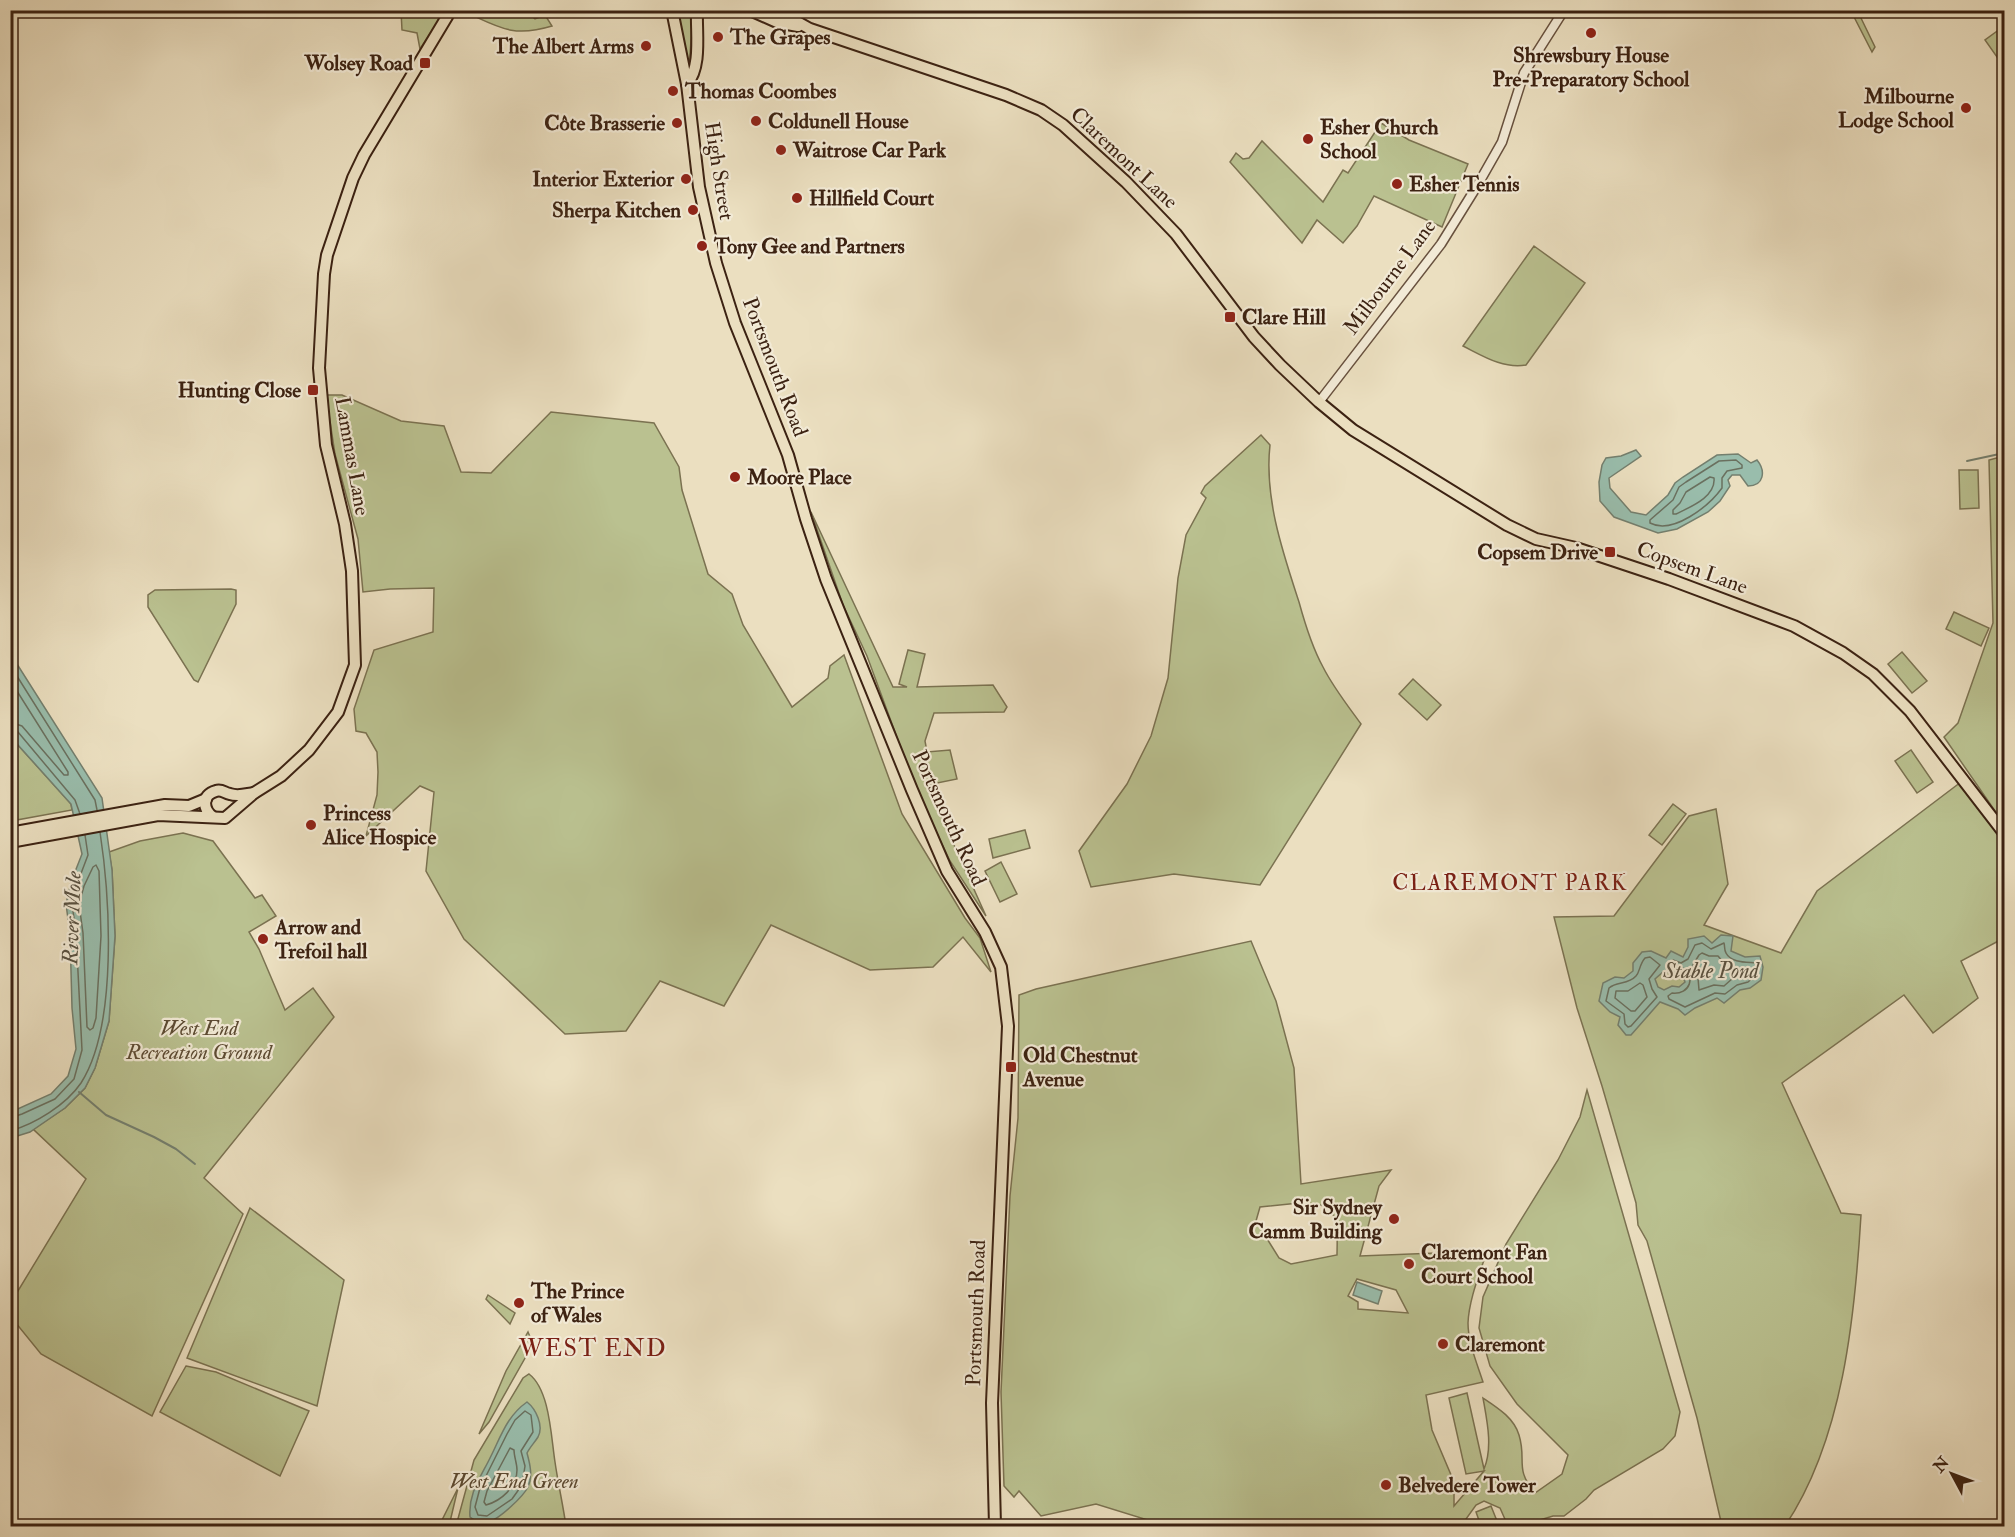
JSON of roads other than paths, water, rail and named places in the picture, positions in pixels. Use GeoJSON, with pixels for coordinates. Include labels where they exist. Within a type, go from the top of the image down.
{"type":"FeatureCollection","features":[{"type":"Feature","properties":{"kind":"main road","name":"Lammas Lane"},"geometry":{"type":"LineString","coordinates":[[232,812],[254,793],[295,765],[319,737],[338,712],[355,665],[352,571],[345,524],[330,468],[321,402],[319,368],[324,274],[327,255],[353,178],[364,155],[451,10]]}},
{"type":"Feature","properties":{"kind":"main road","name":"High Street"},"geometry":{"type":"LineString","coordinates":[[672,10],[687,84],[695,163],[716,263]]}},
{"type":"Feature","properties":{"kind":"main road","name":"High Street"},"geometry":{"type":"LineString","coordinates":[[687,84],[694,74],[695,67],[697,10]]}},
{"type":"Feature","properties":{"kind":"main road","name":"Claremont Lane"},"geometry":{"type":"LineString","coordinates":[[750,10],[777,22],[802,26],[1006,95],[1041,110],[1063,124],[1097,153],[1146,201],[1193,256],[1254,337],[1292,378],[1319,402]]}},
{"type":"Feature","properties":{"kind":"main road","name":"Claremont Lane"},"geometry":{"type":"LineString","coordinates":[[776,10],[802,26]]}},
{"type":"Feature","properties":{"kind":"main road","name":"Portsmouth Road"},"geometry":{"type":"LineString","coordinates":[[716,263],[748,360],[785,447],[806,519],[845,629],[947,871],[985,932],[1001,967],[1008,1026],[994,1327],[995,1527]]}},
{"type":"Feature","properties":{"kind":"main road","name":"Copsem Lane"},"geometry":{"type":"LineString","coordinates":[[1319,402],[1353,429],[1515,529],[1536,539],[1576,548],[1669,579],[1794,626],[1843,653],[1873,674],[1913,714],[2004,832]]}},
{"type":"Feature","properties":{"kind":"main road"},"geometry":{"type":"LineString","coordinates":[[10,832],[166,814],[225,818],[232,812],[232,799],[229,794],[218,790],[206,799],[189,806],[165,805],[106,820]]}},
{"type":"Feature","properties":{"kind":"main road","name":"Lammas Lane"},"geometry":{"type":"LineString","coordinates":[[229,794],[241,796],[254,793]]}},
{"type":"Feature","properties":{"kind":"main road"},"geometry":{"type":"LineString","coordinates":[[206,799],[206,810],[213,818]]}},
{"type":"Feature","properties":{"kind":"main road"},"geometry":{"type":"LineString","coordinates":[[10,842],[60,827]]}},
{"type":"Feature","properties":{"kind":"street","name":"Milbourne Lane"},"geometry":{"type":"LineString","coordinates":[[1319,402],[1441,244],[1502,142],[1524,73],[1564,10]]}},
{"type":"Feature","properties":{"kind":"water"},"geometry":{"type":"Polygon","coordinates":[[[1636,450],[1641,456],[1609,478],[1610,488],[1631,512],[1646,515],[1668,495],[1675,483],[1717,455],[1738,454],[1751,463],[1757,460],[1762,469],[1762,477],[1757,483],[1748,486],[1740,475],[1732,475],[1728,480],[1730,486],[1720,501],[1708,512],[1677,529],[1658,533],[1614,517],[1600,501],[1599,482],[1602,465],[1606,458],[1621,456],[1636,450]]]}},
{"type":"Feature","properties":{"kind":"water","name":"River Mole"},"geometry":{"type":"Polygon","coordinates":[[[10,653],[102,798],[112,870],[115,936],[109,1021],[95,1068],[85,1088],[65,1108],[30,1132],[11,1138],[11,1112],[51,1094],[68,1076],[76,1049],[72,1008],[70,934],[66,904],[71,882],[82,854],[71,804],[18,745],[11,732],[10,653]]]}},
{"type":"Feature","properties":{"kind":"water","name":"Stable Pond"},"geometry":{"type":"Polygon","coordinates":[[[1721,935],[1733,936],[1731,951],[1745,957],[1760,956],[1763,967],[1761,980],[1750,988],[1740,990],[1724,1003],[1717,998],[1685,1015],[1678,1009],[1660,1002],[1631,1035],[1626,1035],[1618,1025],[1620,1017],[1610,1012],[1599,1001],[1603,983],[1615,977],[1624,978],[1633,971],[1633,963],[1642,952],[1651,951],[1666,958],[1671,951],[1683,957],[1688,947],[1688,939],[1704,936],[1712,943],[1721,935]],[[1663,972],[1655,979],[1658,987],[1664,990],[1672,986],[1679,987],[1685,982],[1682,974],[1663,972]]]}},
{"type":"Feature","properties":{"kind":"water"},"geometry":{"type":"Polygon","coordinates":[[[1357,1282],[1382,1291],[1378,1304],[1353,1295],[1357,1282]]]}},
{"type":"Feature","properties":{"kind":"water"},"geometry":{"type":"Polygon","coordinates":[[[527,1402],[536,1413],[540,1423],[540,1433],[527,1453],[531,1474],[530,1483],[516,1501],[499,1516],[489,1522],[476,1521],[470,1517],[470,1508],[476,1485],[505,1427],[514,1414],[527,1402]]]}},
{"type":"Feature","properties":{"kind":"waterway"},"geometry":{"type":"LineString","coordinates":[[1967,461],[2004,453]]}},
{"type":"Feature","properties":{"kind":"waterway"},"geometry":{"type":"LineString","coordinates":[[79,1092],[106,1115],[176,1149],[195,1164]]}},
{"type":"Feature","properties":{"kind":"place","name":"Shrewsbury House Pre-Preparatory School"},"geometry":{"type":"Point","coordinates":[1591,33]}},
{"type":"Feature","properties":{"kind":"place","name":"The Grapes"},"geometry":{"type":"Point","coordinates":[718,37]}},
{"type":"Feature","properties":{"kind":"place","name":"The Albert Arms"},"geometry":{"type":"Point","coordinates":[646,46]}},
{"type":"Feature","properties":{"kind":"place","name":"Wolsey Road"},"geometry":{"type":"Point","coordinates":[425,63]}},
{"type":"Feature","properties":{"kind":"place","name":"Thomas Coombes"},"geometry":{"type":"Point","coordinates":[673,91]}},
{"type":"Feature","properties":{"kind":"place","name":"Milbourne Lodge School"},"geometry":{"type":"Point","coordinates":[1966,108]}},
{"type":"Feature","properties":{"kind":"place","name":"Coldunell House"},"geometry":{"type":"Point","coordinates":[756,121]}},
{"type":"Feature","properties":{"kind":"place","name":"Côte Brasserie"},"geometry":{"type":"Point","coordinates":[677,123]}},
{"type":"Feature","properties":{"kind":"place","name":"Esher Church School"},"geometry":{"type":"Point","coordinates":[1308,139]}},
{"type":"Feature","properties":{"kind":"place","name":"Waitrose Car Park"},"geometry":{"type":"Point","coordinates":[781,150]}},
{"type":"Feature","properties":{"kind":"place","name":"Interior Exterior"},"geometry":{"type":"Point","coordinates":[686,179]}},
{"type":"Feature","properties":{"kind":"place","name":"Esher Tennis"},"geometry":{"type":"Point","coordinates":[1397,184]}},
{"type":"Feature","properties":{"kind":"place","name":"Hillfield Court"},"geometry":{"type":"Point","coordinates":[797,198]}},
{"type":"Feature","properties":{"kind":"place","name":"Sherpa Kitchen"},"geometry":{"type":"Point","coordinates":[693,210]}},
{"type":"Feature","properties":{"kind":"place","name":"Tony Gee and Partners"},"geometry":{"type":"Point","coordinates":[702,246]}},
{"type":"Feature","properties":{"kind":"place","name":"Clare Hill"},"geometry":{"type":"Point","coordinates":[1230,317]}},
{"type":"Feature","properties":{"kind":"place","name":"Hunting Close"},"geometry":{"type":"Point","coordinates":[313,390]}},
{"type":"Feature","properties":{"kind":"place","name":"Moore Place"},"geometry":{"type":"Point","coordinates":[735,477]}},
{"type":"Feature","properties":{"kind":"place","name":"Copsem Drive"},"geometry":{"type":"Point","coordinates":[1610,552]}},
{"type":"Feature","properties":{"kind":"place","name":"Princess Alice Hospice"},"geometry":{"type":"Point","coordinates":[311,825]}},
{"type":"Feature","properties":{"kind":"place","name":"Arrow and Trefoil hall"},"geometry":{"type":"Point","coordinates":[263,939]}},
{"type":"Feature","properties":{"kind":"place","name":"Old Chestnut Avenue"},"geometry":{"type":"Point","coordinates":[1011,1067]}},
{"type":"Feature","properties":{"kind":"place","name":"Sir Sydney Camm Building"},"geometry":{"type":"Point","coordinates":[1394,1219]}},
{"type":"Feature","properties":{"kind":"place","name":"Claremont Fan Court School"},"geometry":{"type":"Point","coordinates":[1409,1264]}},
{"type":"Feature","properties":{"kind":"place","name":"The Prince of Wales"},"geometry":{"type":"Point","coordinates":[519,1303]}},
{"type":"Feature","properties":{"kind":"place","name":"Claremont"},"geometry":{"type":"Point","coordinates":[1443,1344]}},
{"type":"Feature","properties":{"kind":"place","name":"Belvedere Tower"},"geometry":{"type":"Point","coordinates":[1386,1485]}},
{"type":"Feature","properties":{"kind":"district","name":"CLAREMONT PARK"},"geometry":{"type":"Point","coordinates":[1510,883]}},
{"type":"Feature","properties":{"kind":"district","name":"WEST END"},"geometry":{"type":"Point","coordinates":[593,1348]}},
{"type":"Feature","properties":{"kind":"park label","name":"West End Recreation Ground"},"geometry":{"type":"Point","coordinates":[199,1040]}},
{"type":"Feature","properties":{"kind":"park label","name":"West End Green"},"geometry":{"type":"Point","coordinates":[514,1481]}}]}
